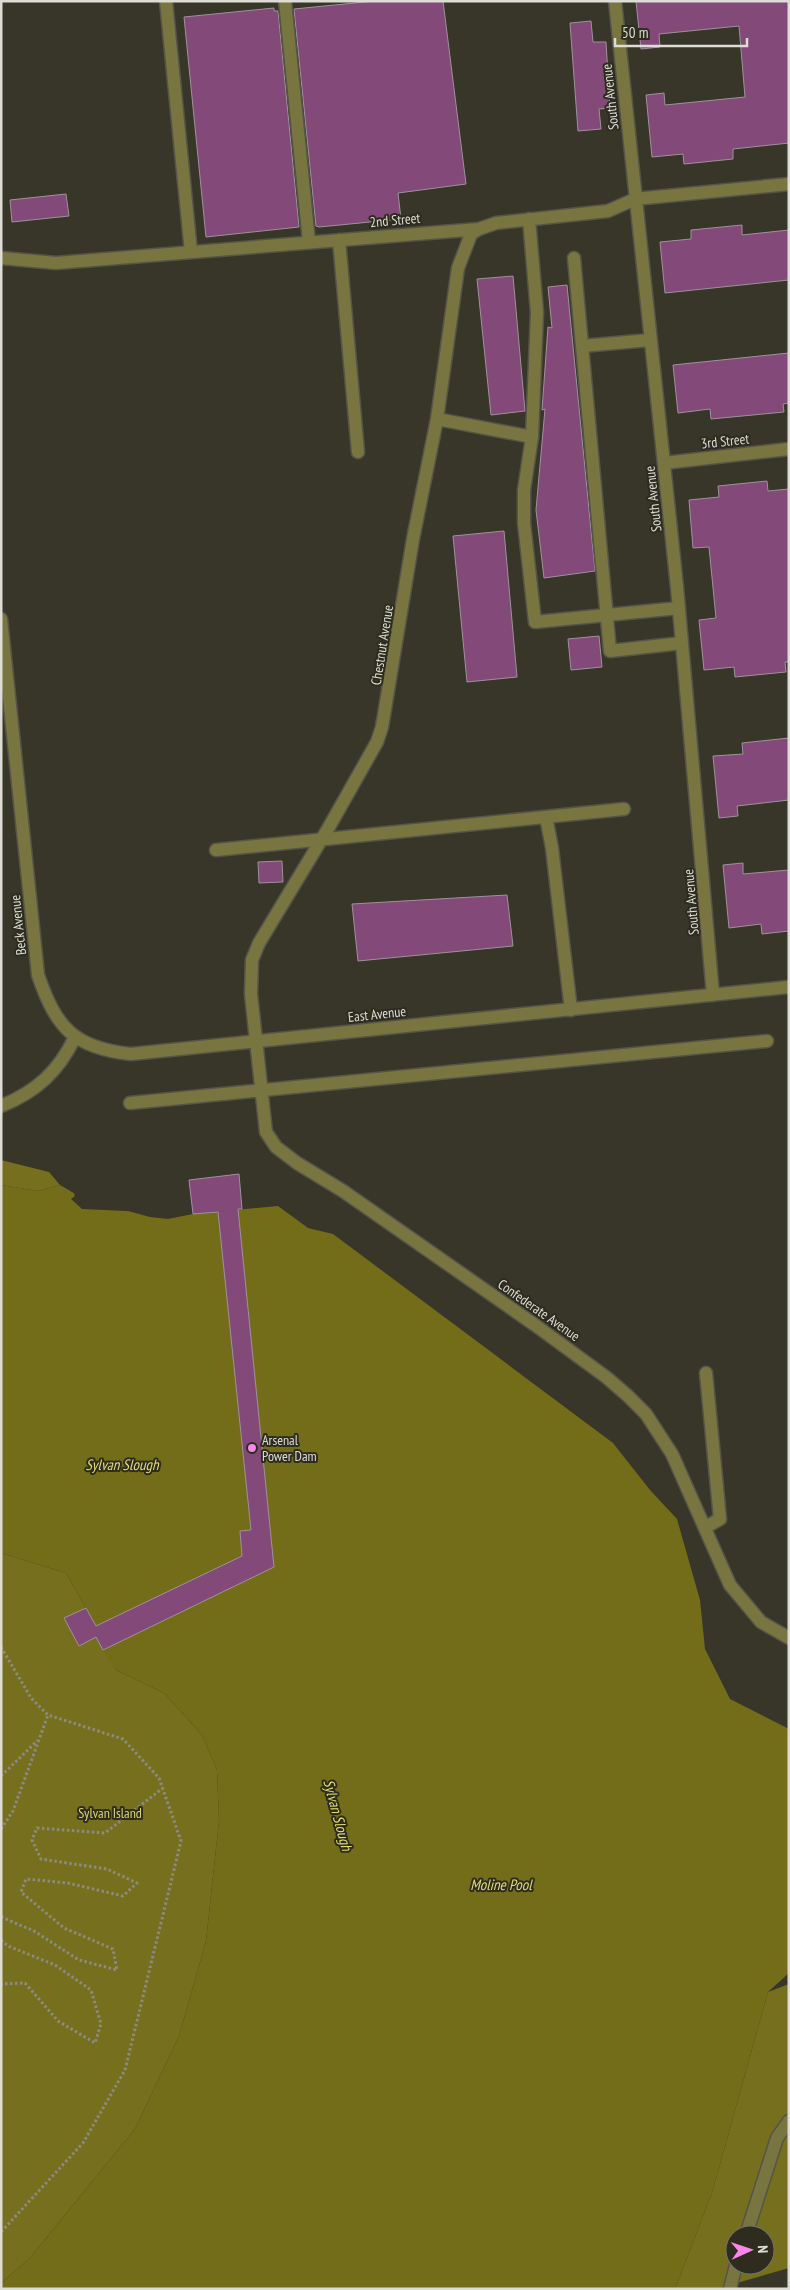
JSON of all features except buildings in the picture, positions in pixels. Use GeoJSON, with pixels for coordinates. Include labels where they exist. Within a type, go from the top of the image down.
{"type":"FeatureCollection","features":[{"type":"Feature","properties":{"kind":"street"},"geometry":{"type":"LineString","coordinates":[[166,1],[191,252]]}},
{"type":"Feature","properties":{"kind":"street"},"geometry":{"type":"LineString","coordinates":[[285,1],[309,242]]}},
{"type":"Feature","properties":{"kind":"street","name":"South Avenue"},"geometry":{"type":"LineString","coordinates":[[615,1],[680,608],[713,995]]}},
{"type":"Feature","properties":{"kind":"street","name":"2nd Street"},"geometry":{"type":"LineString","coordinates":[[1,258],[56,263],[478,229],[496,223],[608,210],[635,199],[789,184]]}},
{"type":"Feature","properties":{"kind":"street"},"geometry":{"type":"LineString","coordinates":[[529,219],[537,312],[532,437],[524,490],[524,523],[535,622],[680,608]]}},
{"type":"Feature","properties":{"kind":"street","name":"Chestnut Avenue"},"geometry":{"type":"LineString","coordinates":[[256,1041],[251,994],[252,960],[259,943],[322,840],[377,742],[382,727],[413,539],[437,419],[458,268],[471,234],[478,229]]}},
{"type":"Feature","properties":{"kind":"street"},"geometry":{"type":"LineString","coordinates":[[339,240],[358,452]]}},
{"type":"Feature","properties":{"kind":"street"},"geometry":{"type":"LineString","coordinates":[[574,258],[610,651],[682,643]]}},
{"type":"Feature","properties":{"kind":"street"},"geometry":{"type":"LineString","coordinates":[[582,346],[650,340]]}},
{"type":"Feature","properties":{"kind":"street"},"geometry":{"type":"LineString","coordinates":[[437,419],[532,437]]}},
{"type":"Feature","properties":{"kind":"street","name":"3rd Street"},"geometry":{"type":"LineString","coordinates":[[664,463],[789,449]]}},
{"type":"Feature","properties":{"kind":"street","name":"Beck Avenue"},"geometry":{"type":"LineString","coordinates":[[1,619],[6,715],[38,975],[54,1014],[65,1029],[76,1037]]}},
{"type":"Feature","properties":{"kind":"street"},"geometry":{"type":"LineString","coordinates":[[216,850],[624,809]]}},
{"type":"Feature","properties":{"kind":"street"},"geometry":{"type":"LineString","coordinates":[[546,817],[552,848],[571,1010]]}},
{"type":"Feature","properties":{"kind":"street","name":"East Avenue"},"geometry":{"type":"LineString","coordinates":[[76,1037],[101,1049],[131,1054],[789,987]]}},
{"type":"Feature","properties":{"kind":"street"},"geometry":{"type":"LineString","coordinates":[[1,1106],[24,1097],[41,1084],[68,1053],[76,1037]]}},
{"type":"Feature","properties":{"kind":"street","name":"Confederate Avenue"},"geometry":{"type":"LineString","coordinates":[[256,1041],[266,1132],[276,1147],[297,1163],[343,1191],[535,1325],[606,1377],[628,1396],[646,1414],[672,1454],[706,1527],[730,1585],[761,1622],[789,1638]]}},
{"type":"Feature","properties":{"kind":"street"},"geometry":{"type":"LineString","coordinates":[[130,1103],[768,1041]]}},
{"type":"Feature","properties":{"kind":"street"},"geometry":{"type":"LineString","coordinates":[[706,1373],[720,1519],[706,1527]]}},
{"type":"Feature","properties":{"kind":"street"},"geometry":{"type":"LineString","coordinates":[[749,2225],[777,2138],[789,2121]]}},
{"type":"Feature","properties":{"kind":"street"},"geometry":{"type":"LineString","coordinates":[[730,2289],[734,2275]]}},
{"type":"Feature","properties":{"kind":"path"},"geometry":{"type":"LineString","coordinates":[[1,1647],[31,1698],[48,1715],[123,1739],[159,1778],[181,1841],[125,2070],[83,2142],[1,2232]]}},
{"type":"Feature","properties":{"kind":"path"},"geometry":{"type":"LineString","coordinates":[[1,1829],[13,1811],[48,1715]]}},
{"type":"Feature","properties":{"kind":"path"},"geometry":{"type":"LineString","coordinates":[[1,1776],[40,1739]]}},
{"type":"Feature","properties":{"kind":"path"},"geometry":{"type":"LineString","coordinates":[[1,1917],[34,1931],[79,1960],[117,1970],[113,1949],[64,1928],[21,1892],[26,1879],[68,1883],[123,1896],[137,1884],[107,1869],[40,1859],[32,1840],[37,1828],[104,1833],[162,1788]]}},
{"type":"Feature","properties":{"kind":"path"},"geometry":{"type":"LineString","coordinates":[[1,1940],[8,1946],[55,1965],[91,1990],[101,2024],[95,2043],[58,2021],[25,1983],[1,1984]]}},
{"type":"Feature","properties":{"kind":"green space"},"geometry":{"type":"Polygon","coordinates":[[[1,1160],[49,1172],[60,1185],[38,1191],[1,1185],[1,1160]]]}},
{"type":"Feature","properties":{"kind":"green space","name":"Sylvan Island"},"geometry":{"type":"Polygon","coordinates":[[[1,1553],[66,1573],[96,1626],[116,1670],[164,1693],[202,1735],[217,1770],[219,1821],[206,1941],[179,2036],[135,2129],[29,2259],[1,2283],[1,1553]]]}},
{"type":"Feature","properties":{"kind":"green space"},"geometry":{"type":"Polygon","coordinates":[[[789,1984],[789,2268],[775,2272],[775,2225],[725,2225],[725,2275],[765,2275],[723,2287],[722,2289],[675,2289],[712,2193],[768,1992],[789,1984]]]}},
{"type":"Feature","properties":{"kind":"water","name":"Moline Pool"},"geometry":{"type":"Polygon","coordinates":[[[1,1185],[38,1191],[60,1185],[74,1193],[82,1209],[193,1214],[278,1206],[308,1228],[333,1234],[613,1443],[650,1490],[677,1519],[700,1600],[705,1649],[730,1699],[789,1729],[789,1973],[768,1992],[712,2193],[675,2289],[1,2289],[1,2283],[29,2259],[135,2129],[179,2036],[206,1941],[219,1821],[217,1770],[202,1735],[164,1693],[116,1670],[103,1650],[96,1626],[66,1573],[1,1553],[1,1185]]]}},
{"type":"Feature","properties":{"kind":"pier"},"geometry":{"type":"Polygon","coordinates":[[[58,1183],[76,1191],[83,1207],[82,1209],[71,1199],[75,1196],[74,1193],[58,1183]]]}},
{"type":"Feature","properties":{"kind":"pier"},"geometry":{"type":"Polygon","coordinates":[[[126,1209],[193,1212],[193,1214],[168,1219],[150,1217],[126,1209]]]}},
{"type":"Feature","properties":{"kind":"place","name":"Arsenal Power Dam"},"geometry":{"type":"Point","coordinates":[252,1448]}},
{"type":"Feature","properties":{"kind":"water label","name":"Sylvan Slough"},"geometry":{"type":"Point","coordinates":[122,1464]}},
{"type":"Feature","properties":{"kind":"water label","name":"Sylvan Slough"},"geometry":{"type":"Point","coordinates":[338,1815]}}]}
